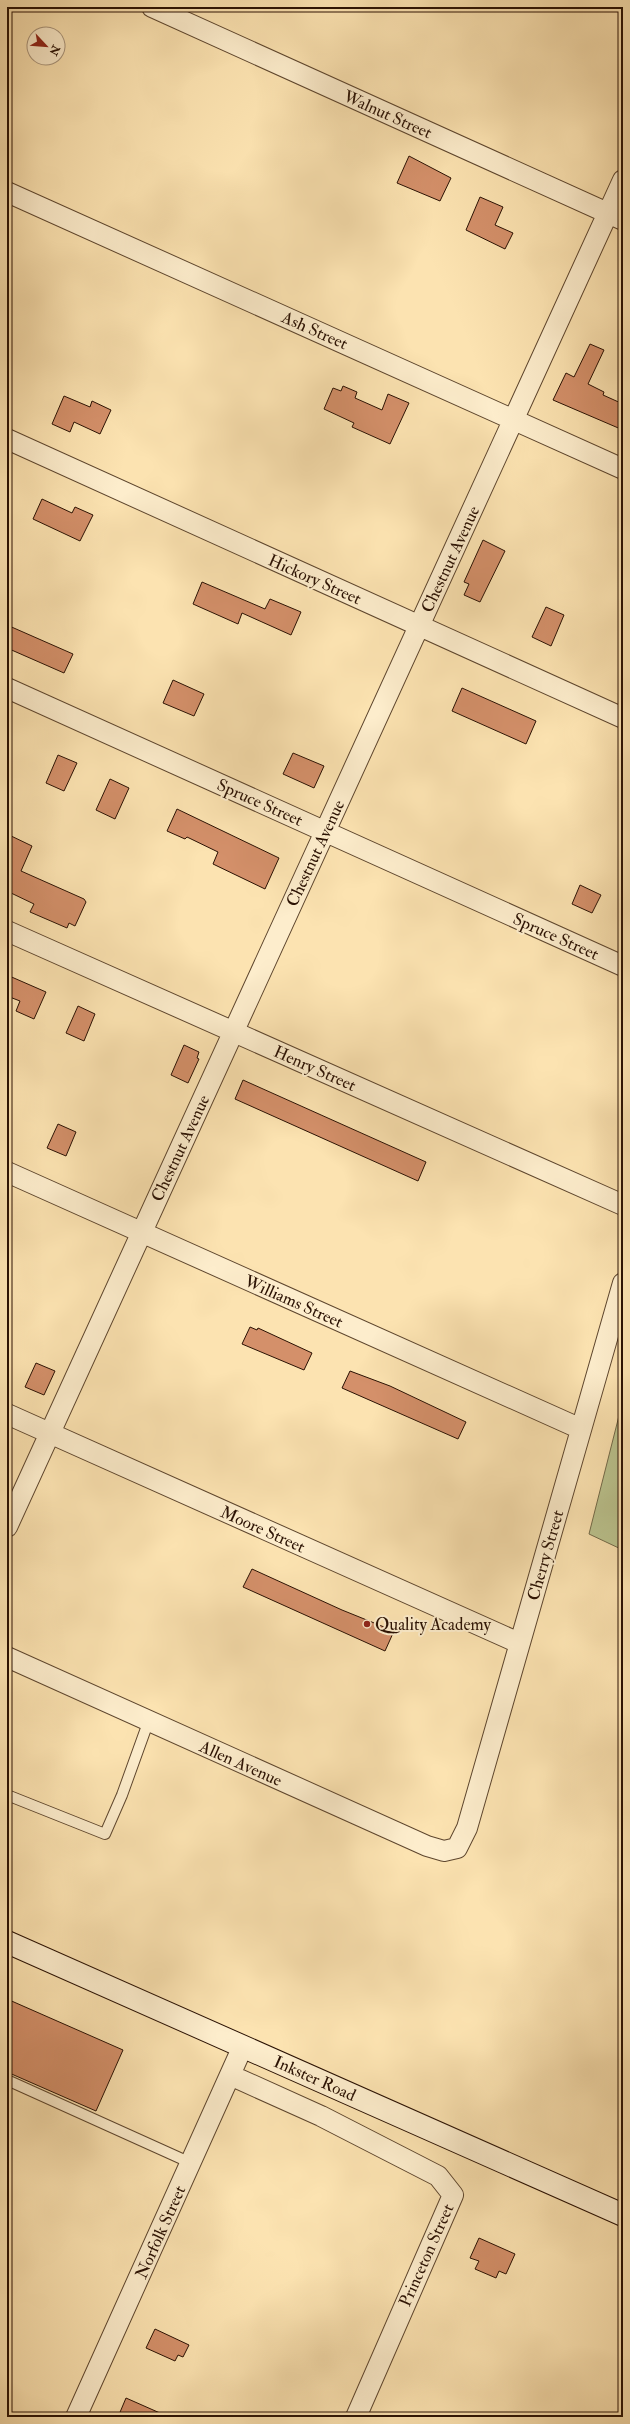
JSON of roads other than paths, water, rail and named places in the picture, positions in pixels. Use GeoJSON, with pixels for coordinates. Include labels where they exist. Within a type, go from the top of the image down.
{"type":"FeatureCollection","features":[{"type":"Feature","properties":{"kind":"main road","name":"Inkster Road"},"geometry":{"type":"LineString","coordinates":[[7,1942],[623,2215]]}},
{"type":"Feature","properties":{"kind":"street","name":"Walnut Street"},"geometry":{"type":"LineString","coordinates":[[152,7],[615,217]]}},
{"type":"Feature","properties":{"kind":"street","name":"Chestnut Avenue"},"geometry":{"type":"LineString","coordinates":[[7,1527],[513,420],[615,217],[623,180]]}},
{"type":"Feature","properties":{"kind":"street","name":"Ash Street"},"geometry":{"type":"LineString","coordinates":[[7,192],[623,469]]}},
{"type":"Feature","properties":{"kind":"street","name":"Hickory Street"},"geometry":{"type":"LineString","coordinates":[[7,439],[623,718]]}},
{"type":"Feature","properties":{"kind":"street","name":"Spruce Street"},"geometry":{"type":"LineString","coordinates":[[7,688],[623,966]]}},
{"type":"Feature","properties":{"kind":"street","name":"Henry Street"},"geometry":{"type":"LineString","coordinates":[[7,930],[623,1205]]}},
{"type":"Feature","properties":{"kind":"street","name":"Williams Street"},"geometry":{"type":"LineString","coordinates":[[7,1172],[581,1429]]}},
{"type":"Feature","properties":{"kind":"street","name":"Cherry Street"},"geometry":{"type":"LineString","coordinates":[[467,1828],[623,1283]]}},
{"type":"Feature","properties":{"kind":"street","name":"Moore Street"},"geometry":{"type":"LineString","coordinates":[[7,1414],[519,1643]]}},
{"type":"Feature","properties":{"kind":"street","name":"Allen Avenue"},"geometry":{"type":"LineString","coordinates":[[7,1657],[427,1846],[444,1851],[457,1848],[467,1828]]}},
{"type":"Feature","properties":{"kind":"street","name":"Norfolk Street"},"geometry":{"type":"LineString","coordinates":[[76,2417],[243,2046]]}},
{"type":"Feature","properties":{"kind":"street","name":"Princeton Street"},"geometry":{"type":"LineString","coordinates":[[230,2075],[321,2116],[438,2176],[453,2195],[356,2417]]}},
{"type":"Feature","properties":{"kind":"lane"},"geometry":{"type":"LineString","coordinates":[[7,1795],[104,1834],[122,1796],[149,1720]]}},
{"type":"Feature","properties":{"kind":"lane"},"geometry":{"type":"LineString","coordinates":[[7,2080],[191,2163]]}},
{"type":"Feature","properties":{"kind":"place","name":"Quality Academy"},"geometry":{"type":"Point","coordinates":[367,1624]}}]}
